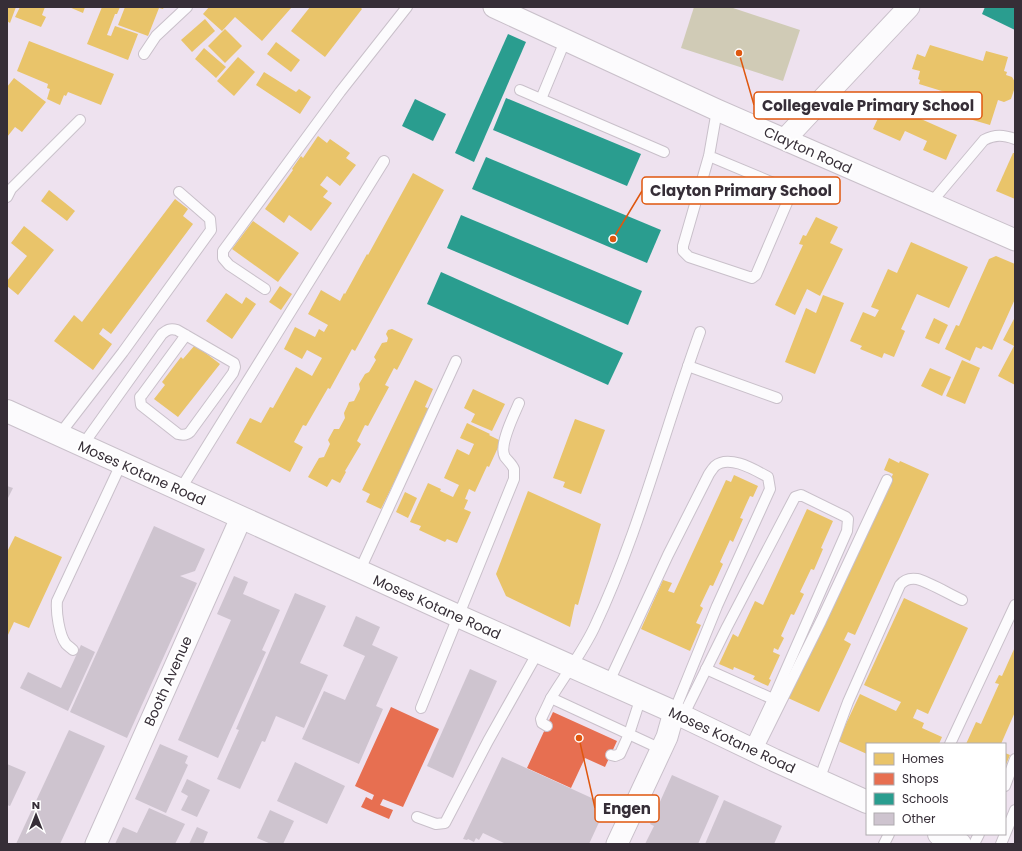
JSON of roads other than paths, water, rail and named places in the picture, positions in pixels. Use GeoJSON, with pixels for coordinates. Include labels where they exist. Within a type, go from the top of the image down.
{"type":"FeatureCollection","features":[{"type":"Feature","properties":{"kind":"street","name":"Clayton Road"},"geometry":{"type":"LineString","coordinates":[[494,7],[565,41],[785,139],[844,167],[1015,240]]}},
{"type":"Feature","properties":{"kind":"street"},"geometry":{"type":"LineString","coordinates":[[785,139],[908,7]]}},
{"type":"Feature","properties":{"kind":"street","name":"Moses Kotane Road"},"geometry":{"type":"LineString","coordinates":[[7,411],[359,572],[608,684],[679,714],[753,750],[866,802]]}},
{"type":"Feature","properties":{"kind":"street","name":"Booth Avenue"},"geometry":{"type":"LineString","coordinates":[[96,844],[241,518]]}},
{"type":"Feature","properties":{"kind":"street"},"geometry":{"type":"LineString","coordinates":[[617,844],[679,714]]}},
{"type":"Feature","properties":{"kind":"street"},"geometry":{"type":"LineString","coordinates":[[941,835],[960,844]]}},
{"type":"Feature","properties":{"kind":"lane"},"geometry":{"type":"LineString","coordinates":[[144,54],[156,36],[187,7]]}},
{"type":"Feature","properties":{"kind":"lane"},"geometry":{"type":"LineString","coordinates":[[265,289],[228,265],[223,258],[223,251],[340,92],[406,7]]}},
{"type":"Feature","properties":{"kind":"lane"},"geometry":{"type":"LineString","coordinates":[[541,99],[565,41]]}},
{"type":"Feature","properties":{"kind":"lane"},"geometry":{"type":"LineString","coordinates":[[520,90],[664,152]]}},
{"type":"Feature","properties":{"kind":"lane"},"geometry":{"type":"LineString","coordinates":[[709,156],[783,187],[788,192],[788,198],[756,276],[754,277],[749,277],[688,257],[683,252],[683,246],[709,156],[717,110]]}},
{"type":"Feature","properties":{"kind":"lane"},"geometry":{"type":"LineString","coordinates":[[7,197],[11,189],[80,120]]}},
{"type":"Feature","properties":{"kind":"lane"},"geometry":{"type":"LineString","coordinates":[[930,204],[984,140],[992,136],[1000,135],[1015,139]]}},
{"type":"Feature","properties":{"kind":"lane"},"geometry":{"type":"LineString","coordinates":[[180,490],[384,161]]}},
{"type":"Feature","properties":{"kind":"lane"},"geometry":{"type":"LineString","coordinates":[[59,435],[123,352],[210,230],[210,219],[179,192]]}},
{"type":"Feature","properties":{"kind":"lane"},"geometry":{"type":"LineString","coordinates":[[82,446],[167,329],[173,329],[186,335],[234,363],[235,367],[233,373],[190,432],[182,435],[178,434],[141,405],[140,397],[186,335]]}},
{"type":"Feature","properties":{"kind":"lane"},"geometry":{"type":"LineString","coordinates":[[547,726],[542,723],[540,719],[593,629],[621,564],[646,497],[700,332]]}},
{"type":"Feature","properties":{"kind":"lane"},"geometry":{"type":"LineString","coordinates":[[359,572],[456,361]]}},
{"type":"Feature","properties":{"kind":"lane"},"geometry":{"type":"LineString","coordinates":[[688,366],[777,398]]}},
{"type":"Feature","properties":{"kind":"lane"},"geometry":{"type":"LineString","coordinates":[[421,708],[514,479],[513,465],[505,457],[503,449],[505,439],[519,403]]}},
{"type":"Feature","properties":{"kind":"lane"},"geometry":{"type":"LineString","coordinates":[[608,684],[668,555],[709,474],[716,465],[736,462],[768,477],[770,489],[717,606],[679,714]]}},
{"type":"Feature","properties":{"kind":"lane"},"geometry":{"type":"LineString","coordinates":[[73,650],[62,638],[56,609],[57,601],[121,464]]}},
{"type":"Feature","properties":{"kind":"lane"},"geometry":{"type":"LineString","coordinates":[[753,750],[821,621],[887,480]]}},
{"type":"Feature","properties":{"kind":"lane"},"geometry":{"type":"LineString","coordinates":[[679,714],[706,669],[795,497],[801,495],[846,517],[849,523],[847,531],[753,750]]}},
{"type":"Feature","properties":{"kind":"lane"},"geometry":{"type":"LineString","coordinates":[[819,780],[848,702],[903,581],[918,579],[962,600]]}},
{"type":"Feature","properties":{"kind":"lane"},"geometry":{"type":"LineString","coordinates":[[950,743],[1015,605]]}},
{"type":"Feature","properties":{"kind":"lane"},"geometry":{"type":"LineString","coordinates":[[417,817],[436,824],[446,823],[492,734],[538,652]]}},
{"type":"Feature","properties":{"kind":"lane"},"geometry":{"type":"LineString","coordinates":[[706,669],[774,699]]}},
{"type":"Feature","properties":{"kind":"lane"},"geometry":{"type":"LineString","coordinates":[[611,755],[615,756],[620,754],[629,734],[641,697]]}},
{"type":"Feature","properties":{"kind":"lane"},"geometry":{"type":"LineString","coordinates":[[551,698],[661,749]]}},
{"type":"Feature","properties":{"kind":"lane"},"geometry":{"type":"LineString","coordinates":[[1006,783],[1015,759]]}},
{"type":"Feature","properties":{"kind":"lane"},"geometry":{"type":"LineString","coordinates":[[1006,832],[1015,810]]}},
{"type":"Feature","properties":{"kind":"lane"},"geometry":{"type":"LineString","coordinates":[[884,844],[888,835]]}},
{"type":"Feature","properties":{"kind":"lane"},"geometry":{"type":"LineString","coordinates":[[974,844],[979,835]]}},
{"type":"Feature","properties":{"kind":"place","name":"Collegevale Primary School"},"geometry":{"type":"Point","coordinates":[739,53]}},
{"type":"Feature","properties":{"kind":"place","name":"Clayton Primary School"},"geometry":{"type":"Point","coordinates":[613,239]}},
{"type":"Feature","properties":{"kind":"place","name":"Engen"},"geometry":{"type":"Point","coordinates":[579,738]}}]}
